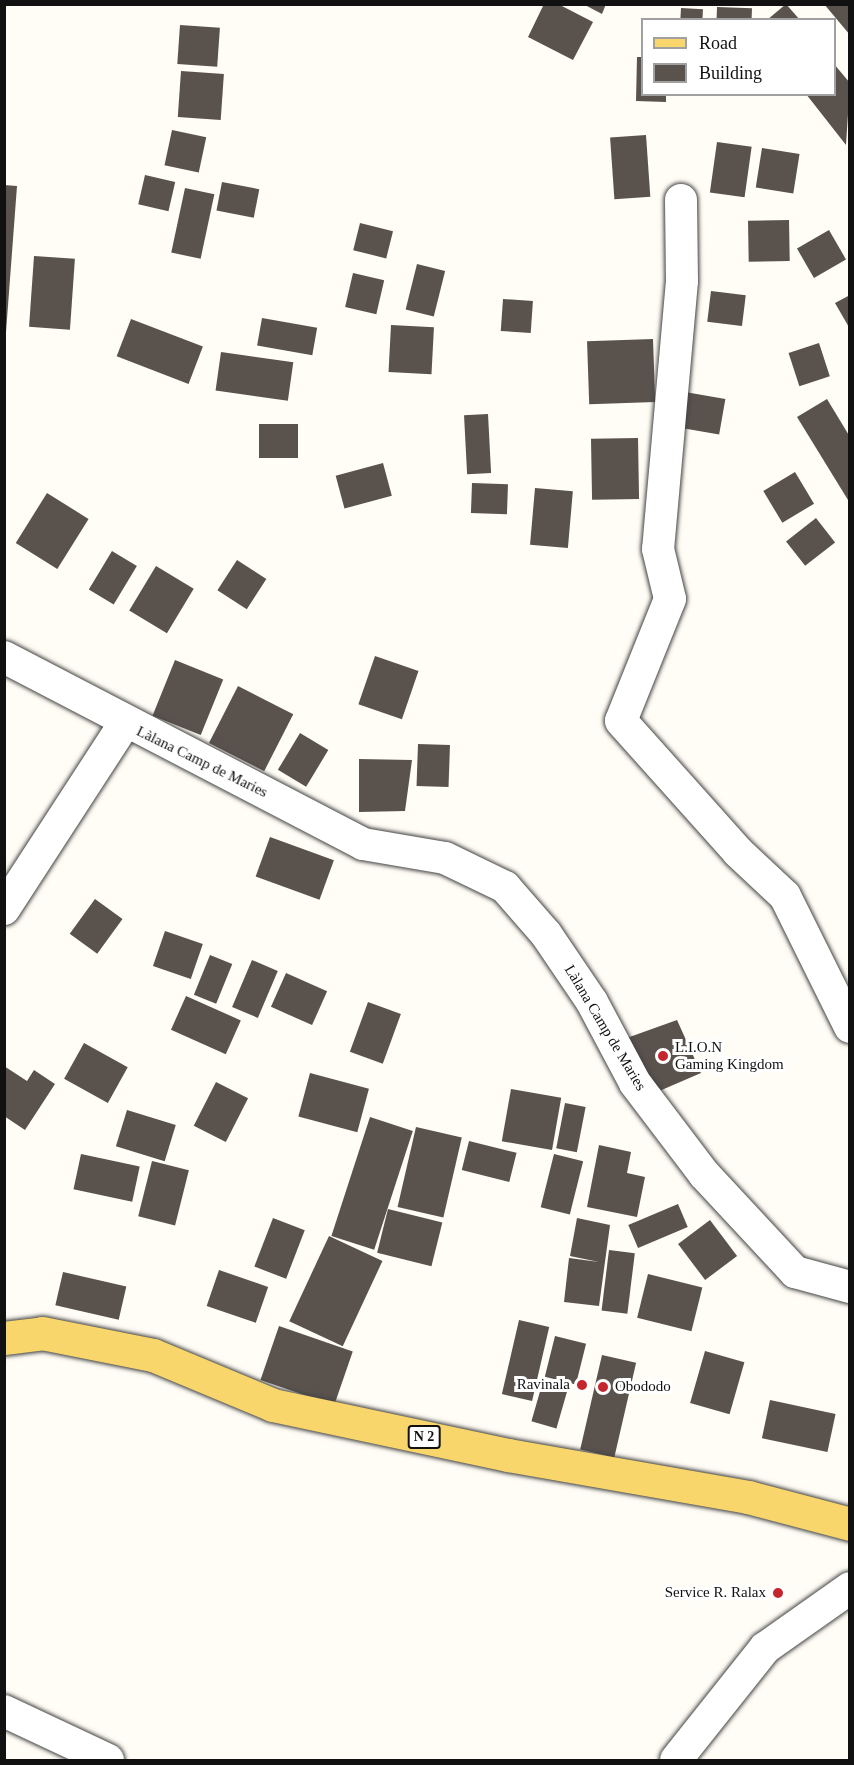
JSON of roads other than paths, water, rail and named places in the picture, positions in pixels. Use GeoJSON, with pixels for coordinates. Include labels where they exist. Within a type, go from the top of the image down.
{"type":"FeatureCollection","features":[{"type":"Feature","properties":{"kind":"main road","name":"N 2"},"geometry":{"type":"LineString","coordinates":[[4,1338],[42,1333],[153,1355],[273,1405],[508,1455],[748,1497],[849,1524]]}},
{"type":"Feature","properties":{"kind":"street"},"geometry":{"type":"LineString","coordinates":[[681,200],[682,280],[658,549],[670,599],[621,721],[785,896],[849,1027]]}},
{"type":"Feature","properties":{"kind":"street","name":"Làlana Camp de Maries"},"geometry":{"type":"LineString","coordinates":[[4,657],[124,724],[363,844],[445,858],[505,886],[546,934],[592,1002],[635,1083],[704,1174],[795,1272],[849,1287]]}},
{"type":"Feature","properties":{"kind":"street"},"geometry":{"type":"LineString","coordinates":[[8,894],[124,724]]}},
{"type":"Feature","properties":{"kind":"street"},"geometry":{"type":"LineString","coordinates":[[676,1761],[765,1648],[849,1588]]}},
{"type":"Feature","properties":{"kind":"street"},"geometry":{"type":"LineString","coordinates":[[4,1711],[108,1761]]}},
{"type":"Feature","properties":{"kind":"street"},"geometry":{"type":"LineString","coordinates":[[4,1733],[65,1761]]}},
{"type":"Feature","properties":{"kind":"place","name":"L.I.O.N Gaming Kingdom"},"geometry":{"type":"Point","coordinates":[663,1056]}},
{"type":"Feature","properties":{"kind":"place","name":"Ravinala"},"geometry":{"type":"Point","coordinates":[582,1385]}},
{"type":"Feature","properties":{"kind":"place","name":"Obododo"},"geometry":{"type":"Point","coordinates":[603,1387]}},
{"type":"Feature","properties":{"kind":"place","name":"Service R. Ralax"},"geometry":{"type":"Point","coordinates":[778,1593]}}]}
